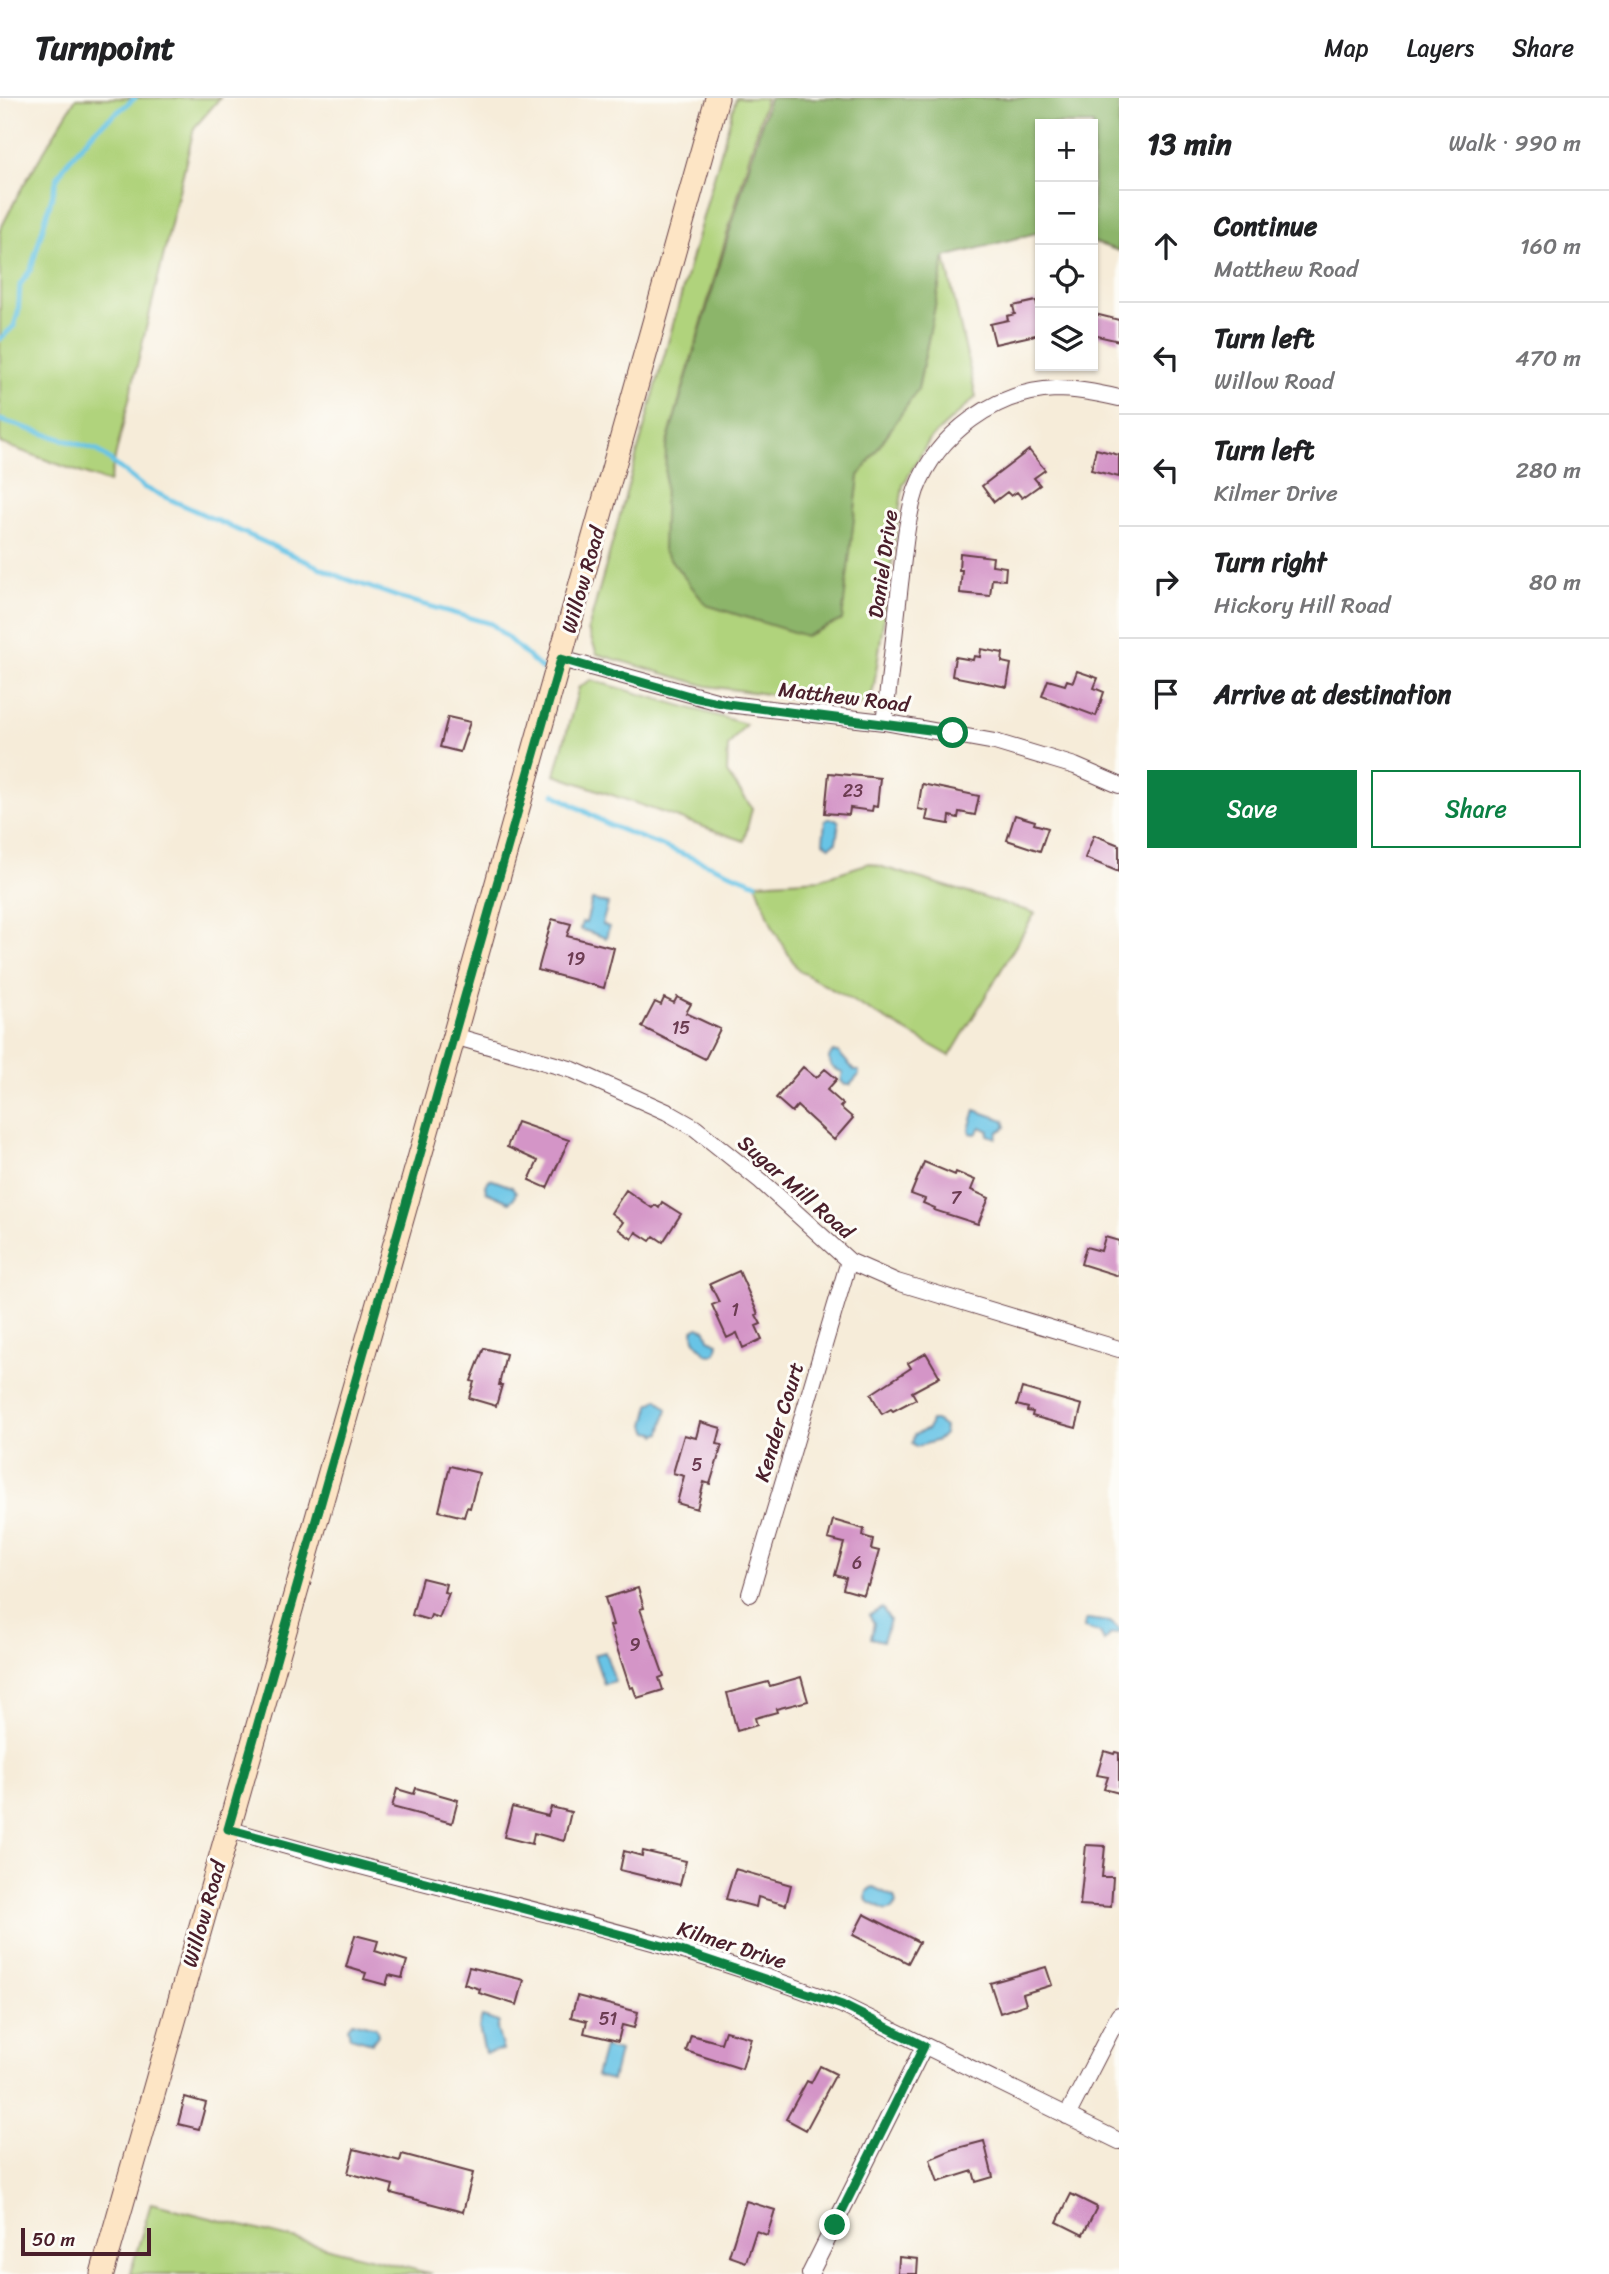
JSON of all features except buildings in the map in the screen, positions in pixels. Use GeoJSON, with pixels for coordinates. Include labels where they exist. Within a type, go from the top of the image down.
{"type":"FeatureCollection","features":[{"type":"Feature","properties":{"kind":"street","name":"Willow Road"},"geometry":{"type":"LineString","coordinates":[[102,2274],[561,659],[717,98]]}},
{"type":"Feature","properties":{"kind":"street","name":"Daniel Drive"},"geometry":{"type":"LineString","coordinates":[[884,722],[908,519],[925,470],[957,430],[977,415],[1025,394],[1054,389],[1081,390],[1119,398]]}},
{"type":"Feature","properties":{"kind":"street","name":"Matthew Road"},"geometry":{"type":"LineString","coordinates":[[561,659],[693,697],[727,704],[884,722],[995,742],[1075,766],[1119,785]]}},
{"type":"Feature","properties":{"kind":"street","name":"Sugar Mill Road"},"geometry":{"type":"LineString","coordinates":[[454,1036],[573,1070],[667,1112],[695,1128],[761,1181],[849,1261],[897,1282],[1119,1349]]}},
{"type":"Feature","properties":{"kind":"street","name":"Kender Court"},"geometry":{"type":"LineString","coordinates":[[750,1594],[849,1261]]}},
{"type":"Feature","properties":{"kind":"street","name":"Kilmer Drive"},"geometry":{"type":"LineString","coordinates":[[228,1829],[678,1950],[831,2000],[1119,2141]]}},
{"type":"Feature","properties":{"kind":"street"},"geometry":{"type":"LineString","coordinates":[[1067,2116],[1119,2015]]}},
{"type":"Feature","properties":{"kind":"street"},"geometry":{"type":"LineString","coordinates":[[810,2274],[924,2046]]}},
{"type":"Feature","properties":{"kind":"green space"},"geometry":{"type":"Polygon","coordinates":[[[76,98],[220,98],[194,128],[109,483],[0,443],[0,230],[20,191],[76,98]]]}},
{"type":"Feature","properties":{"kind":"green space"},"geometry":{"type":"Polygon","coordinates":[[[736,98],[766,98],[666,447],[841,620],[859,476],[918,389],[945,257],[976,397],[930,439],[903,485],[874,686],[871,697],[857,706],[707,686],[597,654],[588,630],[736,98]]]}},
{"type":"Feature","properties":{"kind":"green space"},"geometry":{"type":"Polygon","coordinates":[[[769,98],[1119,98],[1119,251],[1098,244],[1098,119],[1035,119],[1035,233],[945,257],[918,389],[859,476],[842,620],[806,636],[706,605],[663,550],[666,447],[769,98]]]}},
{"type":"Feature","properties":{"kind":"green space"},"geometry":{"type":"Polygon","coordinates":[[[591,680],[746,724],[728,746],[727,773],[752,808],[744,841],[555,775],[579,687],[591,680]]]}},
{"type":"Feature","properties":{"kind":"green space"},"geometry":{"type":"Polygon","coordinates":[[[869,863],[1035,913],[950,1056],[798,970],[774,930],[756,883],[820,879],[869,863]]]}},
{"type":"Feature","properties":{"kind":"green space"},"geometry":{"type":"Polygon","coordinates":[[[151,2203],[432,2274],[130,2274],[151,2203]]]}},
{"type":"Feature","properties":{"kind":"water"},"geometry":{"type":"Polygon","coordinates":[[[836,819],[839,822],[836,842],[830,846],[823,842],[825,821],[836,819]]]}},
{"type":"Feature","properties":{"kind":"water"},"geometry":{"type":"Polygon","coordinates":[[[592,900],[608,904],[602,924],[609,927],[606,938],[580,929],[582,922],[586,923],[592,900]]]}},
{"type":"Feature","properties":{"kind":"water"},"geometry":{"type":"Polygon","coordinates":[[[833,1052],[838,1052],[855,1071],[859,1071],[859,1075],[850,1085],[841,1081],[843,1072],[831,1066],[829,1057],[833,1052]]]}},
{"type":"Feature","properties":{"kind":"water"},"geometry":{"type":"Polygon","coordinates":[[[975,1110],[1004,1120],[1006,1127],[998,1132],[996,1138],[988,1135],[989,1131],[981,1127],[976,1134],[970,1133],[975,1110]]]}},
{"type":"Feature","properties":{"kind":"water"},"geometry":{"type":"Polygon","coordinates":[[[490,1179],[512,1187],[516,1192],[514,1198],[509,1202],[486,1192],[485,1185],[490,1179]]]}},
{"type":"Feature","properties":{"kind":"water"},"geometry":{"type":"Polygon","coordinates":[[[698,1327],[706,1330],[709,1339],[718,1343],[716,1353],[706,1354],[694,1339],[693,1330],[698,1327]]]}},
{"type":"Feature","properties":{"kind":"water"},"geometry":{"type":"Polygon","coordinates":[[[658,1399],[667,1409],[661,1433],[656,1435],[649,1432],[645,1425],[650,1405],[658,1399]]]}},
{"type":"Feature","properties":{"kind":"water"},"geometry":{"type":"Polygon","coordinates":[[[931,1421],[945,1427],[944,1434],[938,1440],[916,1447],[912,1444],[914,1435],[928,1429],[931,1421]]]}},
{"type":"Feature","properties":{"kind":"water"},"geometry":{"type":"Polygon","coordinates":[[[882,1608],[890,1620],[883,1641],[871,1638],[874,1623],[869,1615],[882,1608]]]}},
{"type":"Feature","properties":{"kind":"water"},"geometry":{"type":"Polygon","coordinates":[[[1088,1619],[1110,1622],[1119,1629],[1119,1633],[1111,1634],[1104,1641],[1100,1633],[1084,1628],[1088,1619]]]}},
{"type":"Feature","properties":{"kind":"water"},"geometry":{"type":"Polygon","coordinates":[[[605,1652],[615,1681],[604,1684],[594,1655],[605,1652]]]}},
{"type":"Feature","properties":{"kind":"water"},"geometry":{"type":"Polygon","coordinates":[[[873,1887],[894,1897],[896,1903],[893,1909],[886,1911],[867,1901],[867,1892],[873,1887]]]}},
{"type":"Feature","properties":{"kind":"water"},"geometry":{"type":"Polygon","coordinates":[[[482,2017],[499,2022],[497,2029],[503,2050],[485,2053],[479,2028],[482,2017]]]}},
{"type":"Feature","properties":{"kind":"water"},"geometry":{"type":"Polygon","coordinates":[[[353,2021],[376,2027],[378,2035],[372,2043],[350,2037],[348,2027],[353,2021]]]}},
{"type":"Feature","properties":{"kind":"water"},"geometry":{"type":"Polygon","coordinates":[[[604,2047],[619,2051],[612,2080],[596,2076],[604,2047]]]}},
{"type":"Feature","properties":{"kind":"waterway"},"geometry":{"type":"LineString","coordinates":[[0,339],[14,326],[20,285],[31,269],[57,179],[65,165],[95,130],[135,98]]}},
{"type":"Feature","properties":{"kind":"waterway"},"geometry":{"type":"LineString","coordinates":[[0,420],[97,450],[143,487],[343,578],[492,624],[542,669]]}},
{"type":"Feature","properties":{"kind":"waterway"},"geometry":{"type":"LineString","coordinates":[[554,794],[609,825],[756,883]]}},
{"type":"Feature","properties":{"kind":"route"},"geometry":{"type":"LineString","coordinates":[[835,2225],[924,2046],[811,1992],[678,1950],[228,1829],[561,659],[693,697],[727,704],[884,722],[953,733]]}}]}
